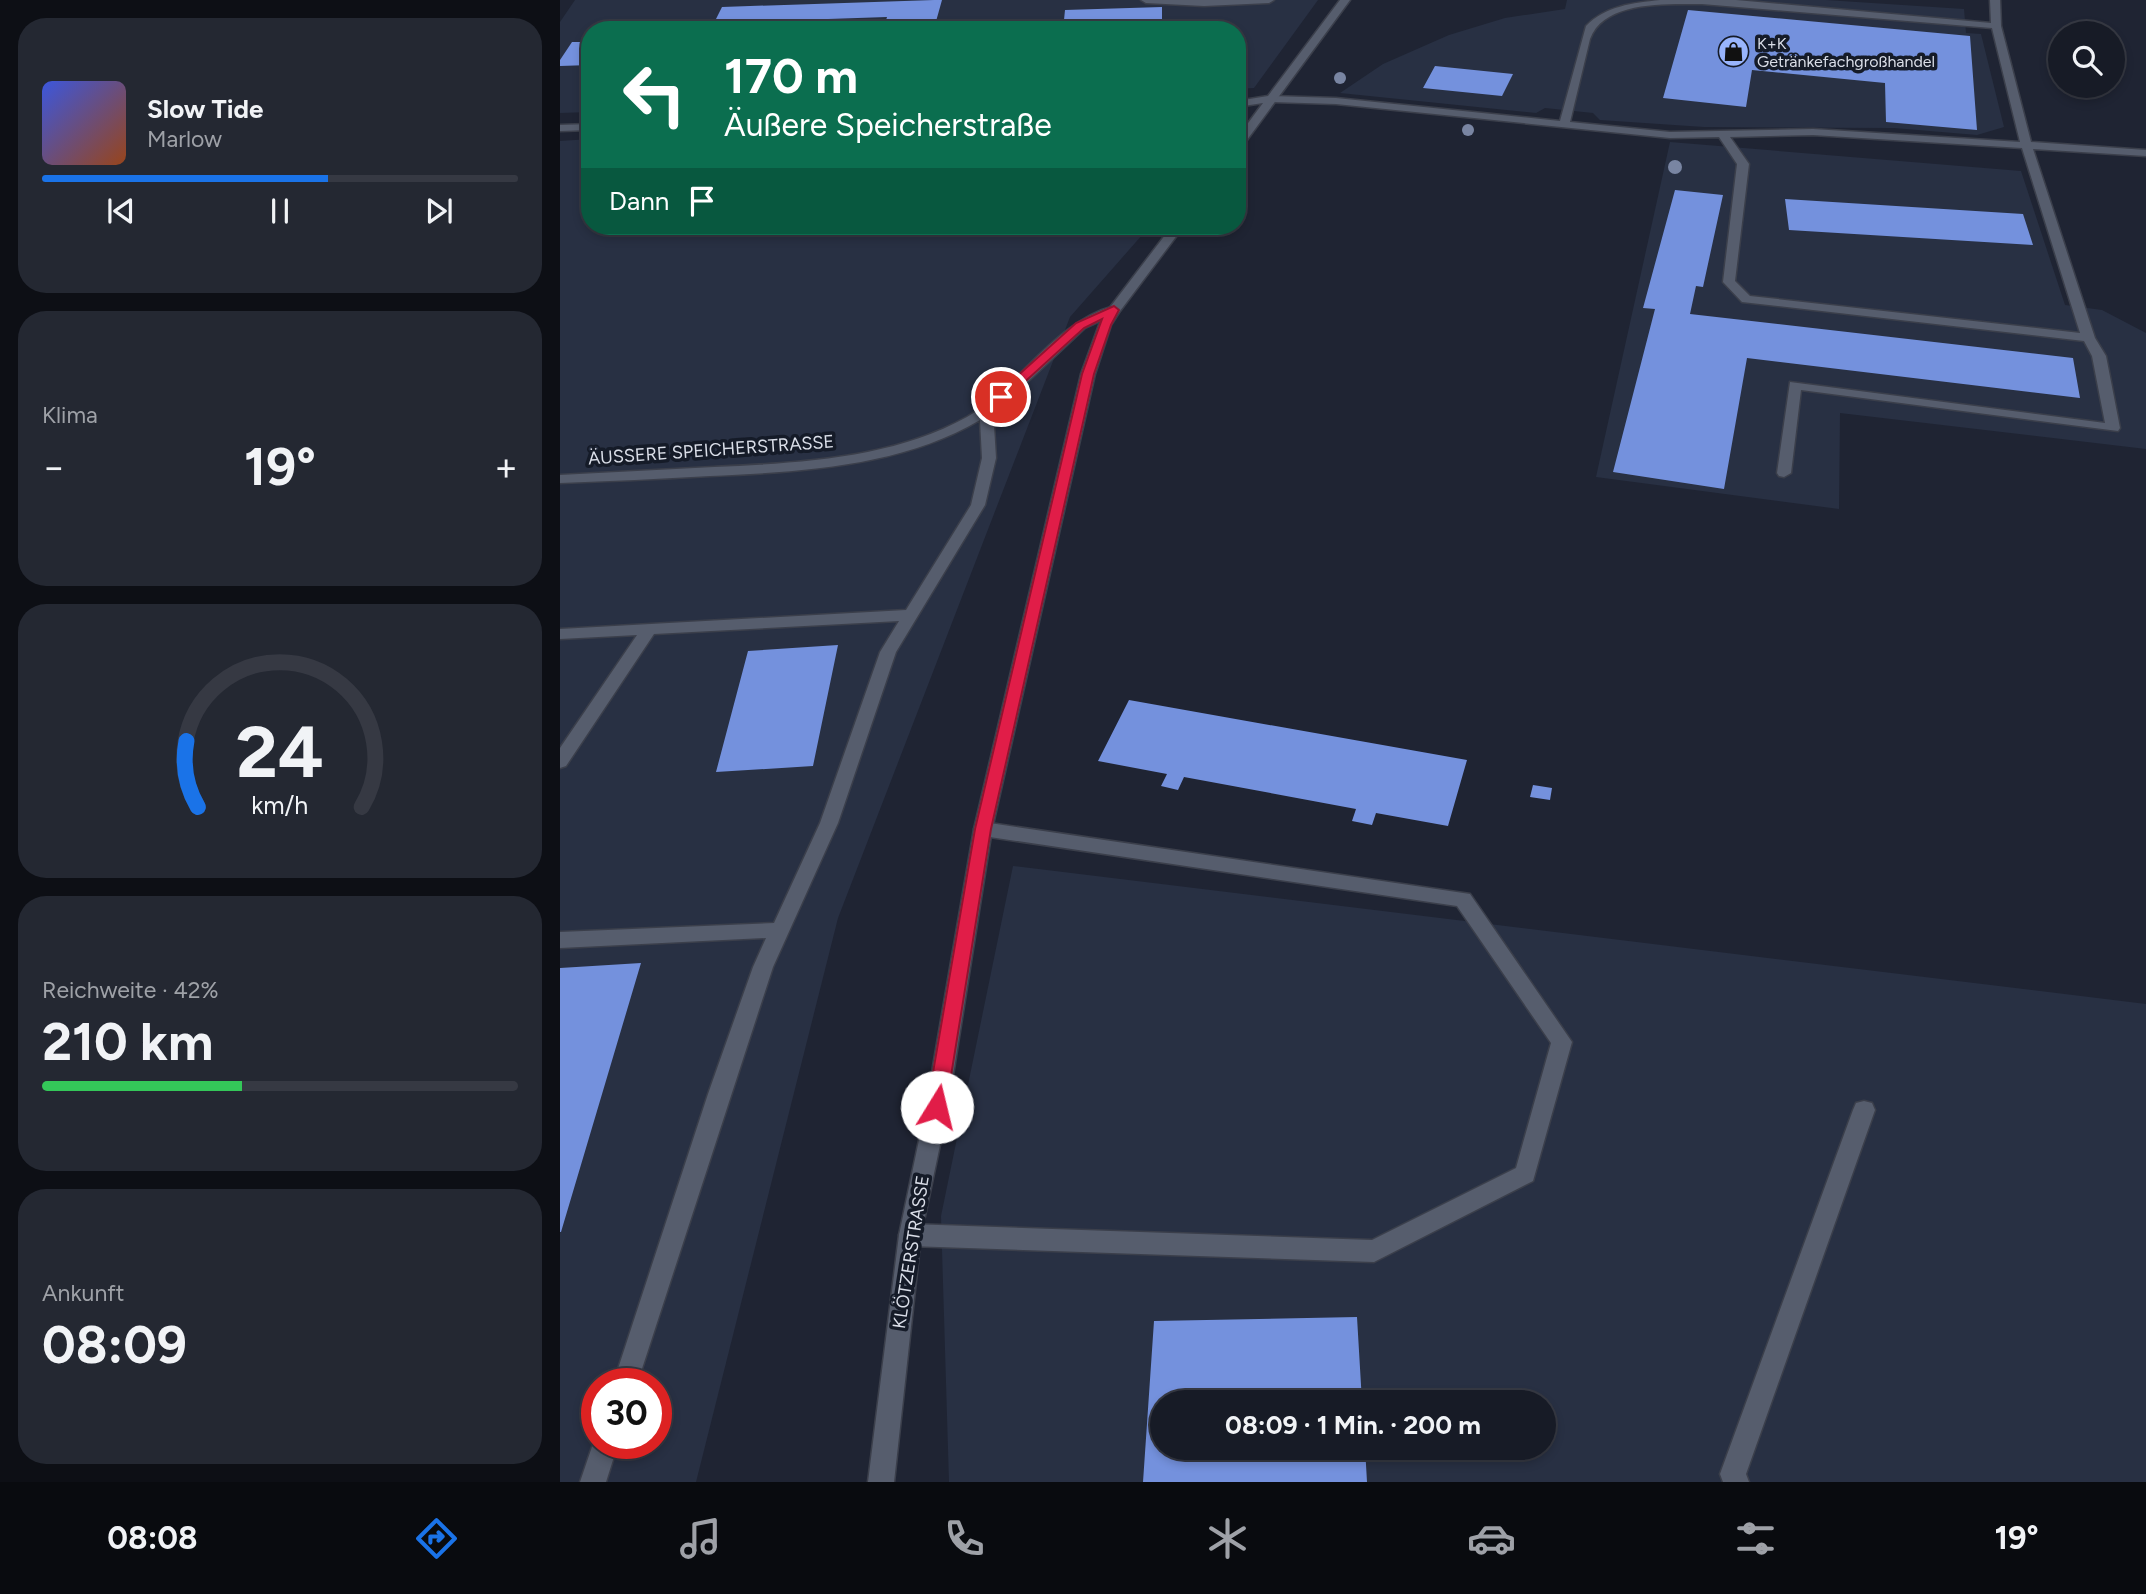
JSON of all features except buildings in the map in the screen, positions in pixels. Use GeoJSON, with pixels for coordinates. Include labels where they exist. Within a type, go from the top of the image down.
{"type":"FeatureCollection","features":[{"type":"Feature","properties":{"kind":"street"},"geometry":{"type":"LineString","coordinates":[[1146,0],[1204,3],[1269,0]]}},
{"type":"Feature","properties":{"kind":"street"},"geometry":{"type":"LineString","coordinates":[[1246,134],[1345,0]]}},
{"type":"Feature","properties":{"kind":"street"},"geometry":{"type":"LineString","coordinates":[[1784,473],[1795,385],[2113,428],[2099,356],[2088,338],[2026,145],[1996,26],[1995,0]]}},
{"type":"Feature","properties":{"kind":"street"},"geometry":{"type":"LineString","coordinates":[[1564,122],[1589,29],[1599,14],[1615,8],[1660,2],[1716,1],[1996,26]]}},
{"type":"Feature","properties":{"kind":"street"},"geometry":{"type":"LineString","coordinates":[[1246,103],[1272,99],[1336,101],[1564,122],[1670,135],[1813,132],[2146,153]]}},
{"type":"Feature","properties":{"kind":"street"},"geometry":{"type":"LineString","coordinates":[[560,128],[581,127]]}},
{"type":"Feature","properties":{"kind":"street"},"geometry":{"type":"LineString","coordinates":[[1721,133],[1743,164],[1729,282],[1746,299],[2088,338]]}},
{"type":"Feature","properties":{"kind":"street","name":"KLÖTZERSTRASSE"},"geometry":{"type":"LineString","coordinates":[[881,1482],[910,1235],[937,1107],[983,829],[1088,374],[1105,325],[1171,235]]}},
{"type":"Feature","properties":{"kind":"street","name":"ÄUSSERE SPEICHERSTRASSE"},"geometry":{"type":"LineString","coordinates":[[560,479],[822,464],[882,452],[934,436],[973,419],[1015,386],[1080,325],[1114,310]]}},
{"type":"Feature","properties":{"kind":"street"},"geometry":{"type":"LineString","coordinates":[[630,1368],[763,967],[829,823],[888,652],[978,505],[989,458],[986,408]]}},
{"type":"Feature","properties":{"kind":"street"},"geometry":{"type":"LineString","coordinates":[[560,634],[910,615]]}},
{"type":"Feature","properties":{"kind":"street"},"geometry":{"type":"LineString","coordinates":[[560,762],[649,629]]}},
{"type":"Feature","properties":{"kind":"street"},"geometry":{"type":"LineString","coordinates":[[910,1235],[1374,1251],[1525,1174],[1562,1042],[1463,899],[983,829]]}},
{"type":"Feature","properties":{"kind":"street"},"geometry":{"type":"LineString","coordinates":[[560,940],[780,930]]}},
{"type":"Feature","properties":{"kind":"street"},"geometry":{"type":"LineString","coordinates":[[1736,1482],[1733,1474],[1864,1110]]}},
{"type":"Feature","properties":{"kind":"street"},"geometry":{"type":"LineString","coordinates":[[593,1482],[600,1459]]}},
{"type":"Feature","properties":{"kind":"shaded area"},"geometry":{"type":"Polygon","coordinates":[[[575,0],[1318,0],[1254,88],[1246,88],[1246,21],[581,21],[581,112],[560,113],[560,22],[575,0]]]}},
{"type":"Feature","properties":{"kind":"shaded area"},"geometry":{"type":"Polygon","coordinates":[[[1567,0],[1826,0],[1964,9],[1966,33],[1981,34],[2004,127],[1977,135],[1894,128],[1704,127],[1600,120],[1593,113],[1545,108],[1536,113],[1340,93],[1383,64],[1449,35],[1505,18],[1565,9],[1567,0]]]}},
{"type":"Feature","properties":{"kind":"shaded area"},"geometry":{"type":"Polygon","coordinates":[[[581,140],[581,235],[1142,235],[1070,317],[838,918],[696,1482],[560,1482],[560,141],[581,140]]]}},
{"type":"Feature","properties":{"kind":"shaded area"},"geometry":{"type":"Polygon","coordinates":[[[1670,142],[2021,171],[2065,305],[2102,310],[2146,333],[2146,449],[1840,413],[1839,509],[1596,477],[1670,142]]]}},
{"type":"Feature","properties":{"kind":"shaded area"},"geometry":{"type":"Polygon","coordinates":[[[1013,866],[2146,1004],[2146,1482],[949,1482],[941,1216],[1013,866]]]}},
{"type":"Feature","properties":{"kind":"place","name":"K+K Getränkefachgroßhandel"},"geometry":{"type":"Point","coordinates":[1734,52]}},
{"type":"Feature","properties":{"kind":"route"},"geometry":{"type":"LineString","coordinates":[[937,1107],[983,829],[1088,374],[1105,325],[1114,310],[1080,325],[1001,397]]}}]}
